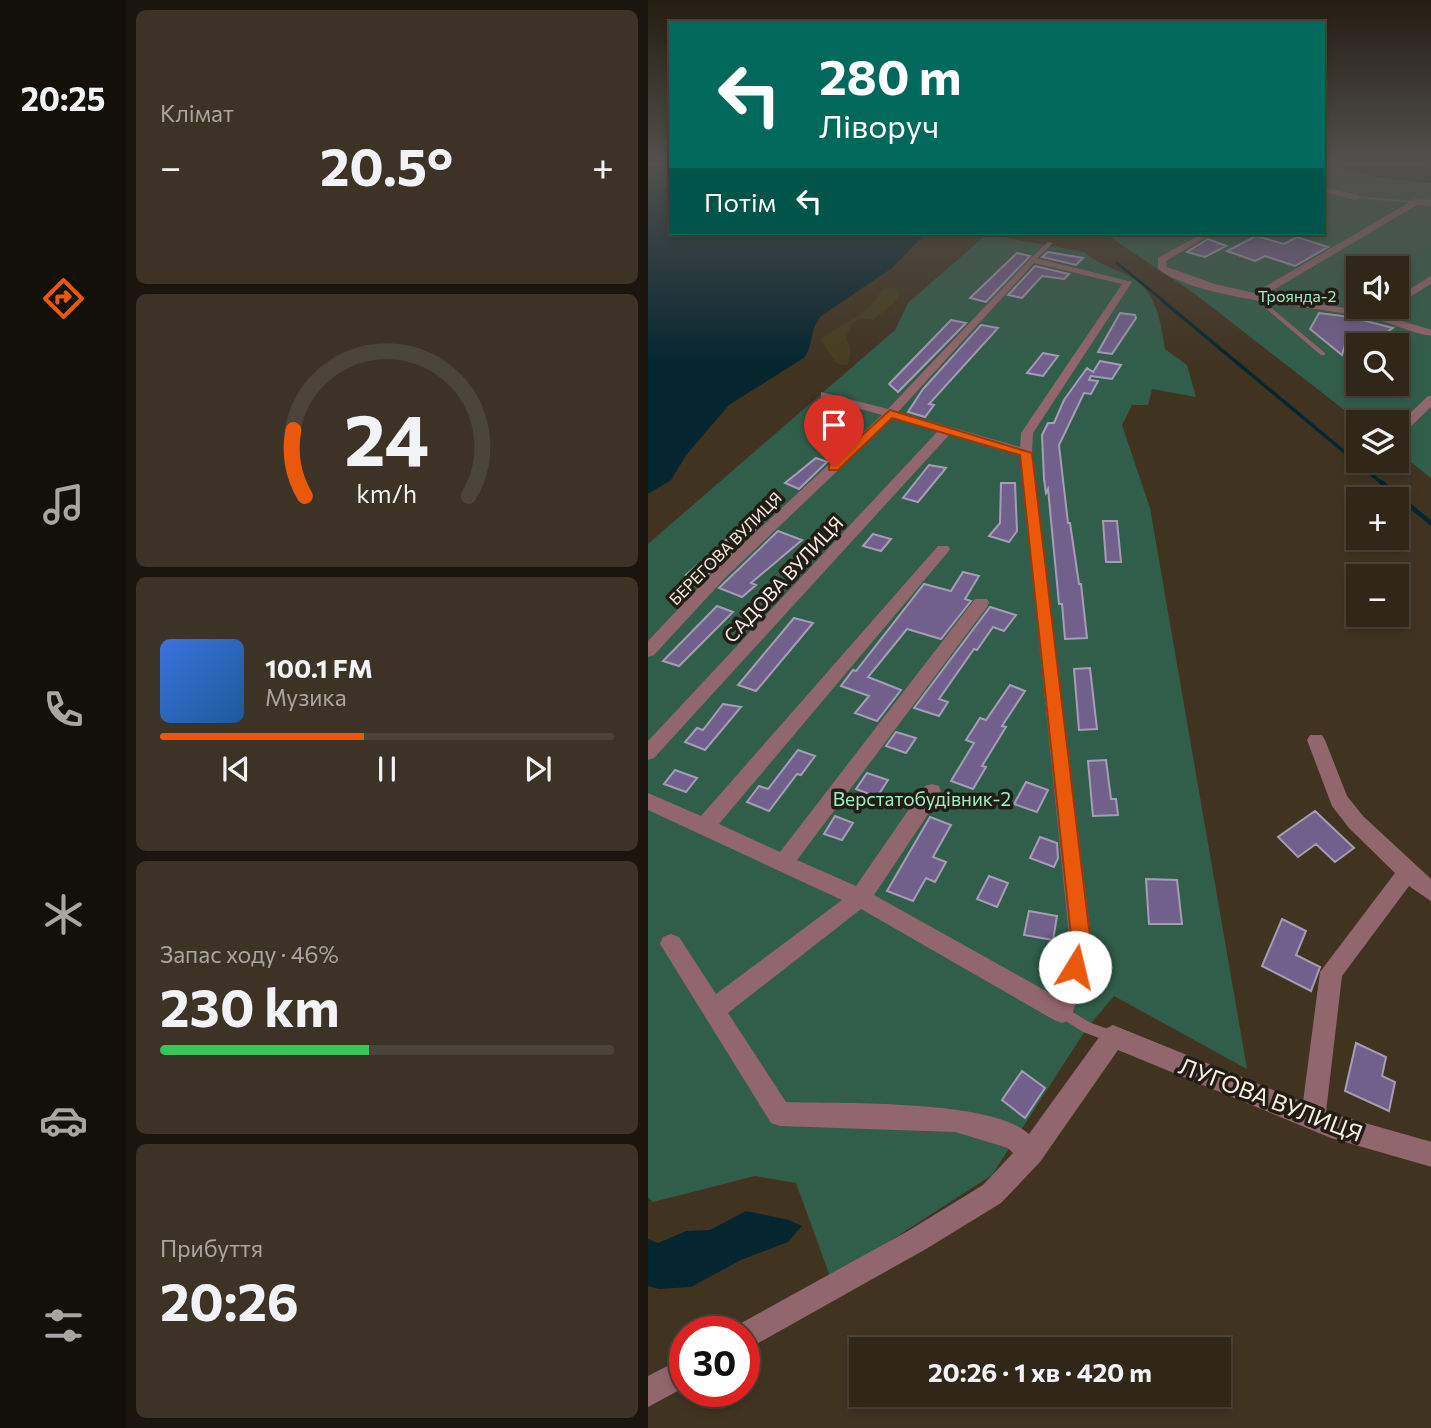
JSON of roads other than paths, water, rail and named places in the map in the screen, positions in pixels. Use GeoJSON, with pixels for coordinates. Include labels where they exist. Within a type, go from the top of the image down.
{"type":"FeatureCollection","features":[{"type":"Feature","properties":{"kind":"street"},"geometry":{"type":"LineString","coordinates":[[1258,295],[1367,231]]}},
{"type":"Feature","properties":{"kind":"street"},"geometry":{"type":"LineString","coordinates":[[1203,235],[1187,240],[1161,260],[1163,269],[1179,277],[1258,295],[1346,310]]}},
{"type":"Feature","properties":{"kind":"street"},"geometry":{"type":"LineString","coordinates":[[648,800],[860,898],[1062,1012],[1081,945],[1026,453],[1027,433],[1127,282],[1032,260]]}},
{"type":"Feature","properties":{"kind":"street","name":"БЕРЕГОВА ВУЛИЦЯ"},"geometry":{"type":"LineString","coordinates":[[648,650],[720,574],[890,414],[1032,260]]}},
{"type":"Feature","properties":{"kind":"street"},"geometry":{"type":"LineString","coordinates":[[1409,294],[1431,278]]}},
{"type":"Feature","properties":{"kind":"street"},"geometry":{"type":"LineString","coordinates":[[1385,319],[1431,334]]}},
{"type":"Feature","properties":{"kind":"street"},"geometry":{"type":"LineString","coordinates":[[825,395],[1026,453]]}},
{"type":"Feature","properties":{"kind":"street"},"geometry":{"type":"LineString","coordinates":[[1409,421],[1431,399]]}},
{"type":"Feature","properties":{"kind":"street","name":"САДОВА ВУЛИЦЯ"},"geometry":{"type":"LineString","coordinates":[[648,753],[946,430]]}},
{"type":"Feature","properties":{"kind":"street"},"geometry":{"type":"LineString","coordinates":[[706,825],[943,549]]}},
{"type":"Feature","properties":{"kind":"street"},"geometry":{"type":"LineString","coordinates":[[784,862],[981,603]]}},
{"type":"Feature","properties":{"kind":"street"},"geometry":{"type":"LineString","coordinates":[[1316,740],[1339,800],[1356,822],[1431,893]]}},
{"type":"Feature","properties":{"kind":"street"},"geometry":{"type":"LineString","coordinates":[[713,1010],[860,898],[932,792]]}},
{"type":"Feature","properties":{"kind":"street"},"geometry":{"type":"LineString","coordinates":[[1313,1119],[1331,972],[1408,872]]}},
{"type":"Feature","properties":{"kind":"street"},"geometry":{"type":"LineString","coordinates":[[671,944],[780,1114],[955,1120],[1015,1138],[1031,1153]]}},
{"type":"Feature","properties":{"kind":"street"},"geometry":{"type":"LineString","coordinates":[[760,1329],[992,1194],[1031,1153],[1112,1037]]}},
{"type":"Feature","properties":{"kind":"street","name":"ЛУГОВА ВУЛИЦЯ"},"geometry":{"type":"LineString","coordinates":[[1112,1037],[1313,1119],[1431,1155]]}},
{"type":"Feature","properties":{"kind":"street"},"geometry":{"type":"LineString","coordinates":[[648,1392],[669,1380]]}},
{"type":"Feature","properties":{"kind":"lane"},"geometry":{"type":"LineString","coordinates":[[1032,260],[1050,243]]}},
{"type":"Feature","properties":{"kind":"lane"},"geometry":{"type":"LineString","coordinates":[[1270,297],[1265,305],[1323,354]]}},
{"type":"Feature","properties":{"kind":"lane"},"geometry":{"type":"LineString","coordinates":[[1062,1012],[1087,1028],[1112,1037]]}},
{"type":"Feature","properties":{"kind":"water"},"geometry":{"type":"Polygon","coordinates":[[[648,231],[669,231],[669,235],[924,235],[892,268],[821,316],[805,357],[729,405],[687,454],[671,480],[648,494],[648,231]]]}},
{"type":"Feature","properties":{"kind":"water"},"geometry":{"type":"Polygon","coordinates":[[[746,1211],[789,1220],[802,1226],[788,1242],[741,1260],[691,1287],[659,1289],[648,1286],[648,1239],[658,1243],[686,1231],[710,1230],[746,1211]]]}},
{"type":"Feature","properties":{"kind":"waterway"},"geometry":{"type":"LineString","coordinates":[[1117,263],[1166,303]]}},
{"type":"Feature","properties":{"kind":"waterway"},"geometry":{"type":"LineString","coordinates":[[1163,301],[1383,484]]}},
{"type":"Feature","properties":{"kind":"waterway"},"geometry":{"type":"LineString","coordinates":[[1381,482],[1432,524]]}},
{"type":"Feature","properties":{"kind":"park label","name":"Троянда-2"},"geometry":{"type":"Point","coordinates":[1297,295]}},
{"type":"Feature","properties":{"kind":"park label","name":"Верстатобудівник-2"},"geometry":{"type":"Point","coordinates":[922,798]}}]}
